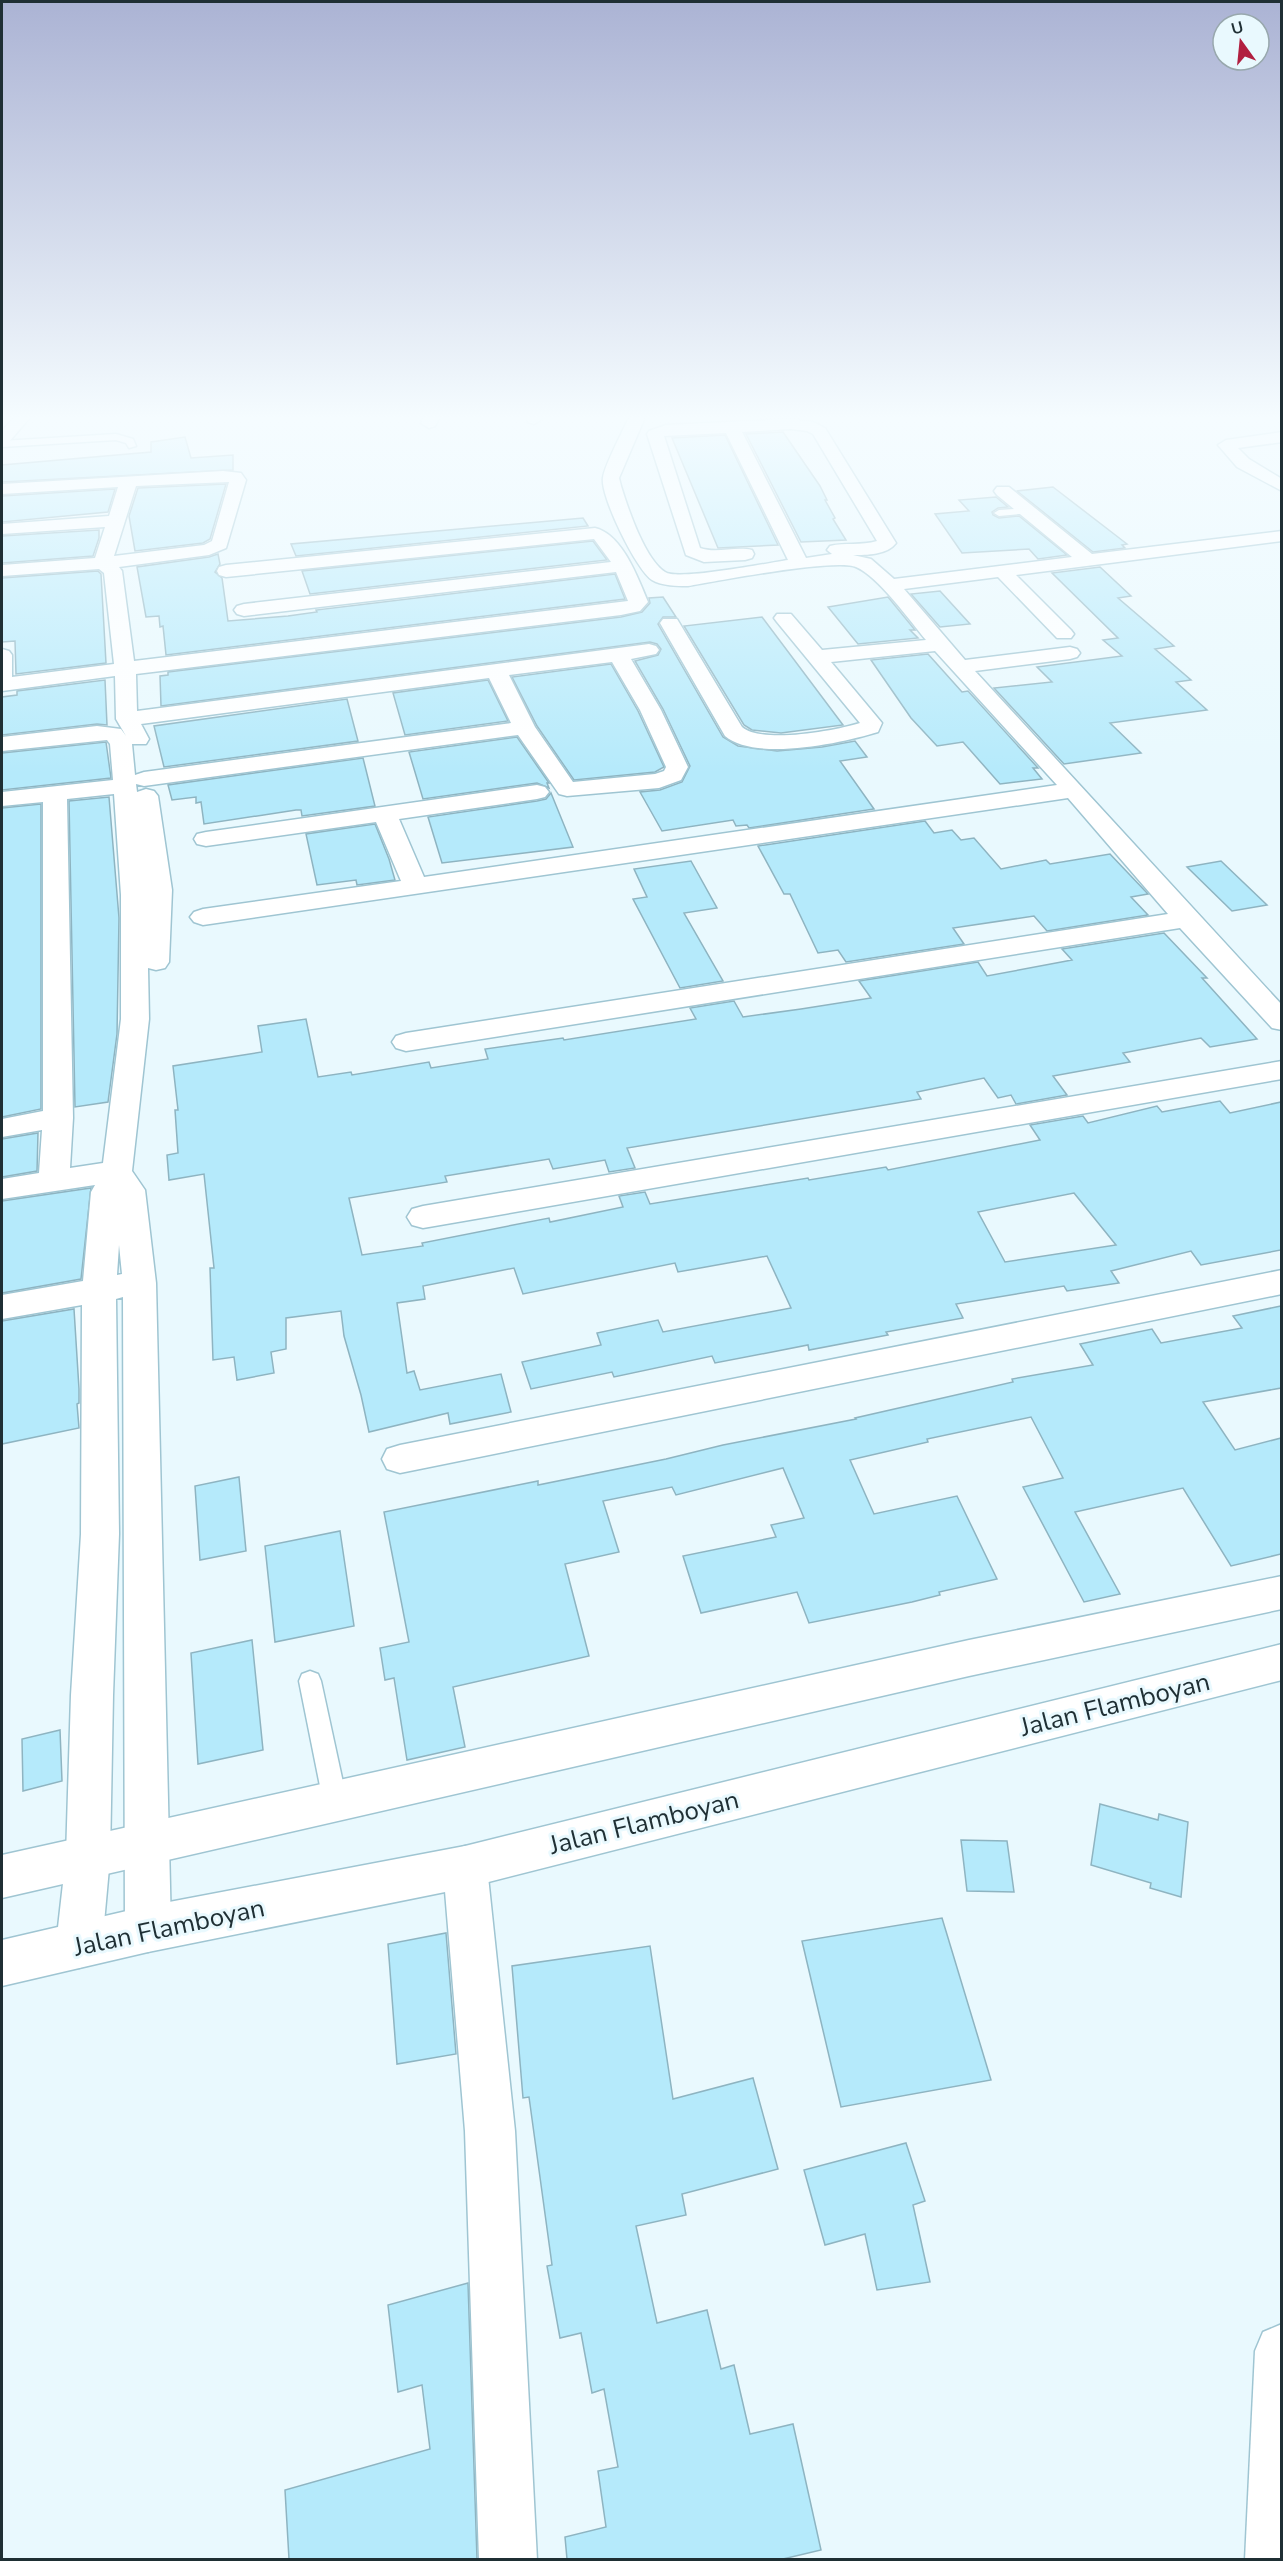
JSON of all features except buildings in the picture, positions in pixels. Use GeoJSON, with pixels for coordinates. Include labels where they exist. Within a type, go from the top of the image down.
{"type":"FeatureCollection","features":[{"type":"Feature","properties":{"kind":"street"},"geometry":{"type":"LineString","coordinates":[[79,1945],[88,1857],[92,1695],[100,1534],[119,1287],[129,1190],[117,1171],[135,1019],[134,782],[137,733],[127,719],[124,670],[108,567],[114,535]]}},
{"type":"Feature","properties":{"kind":"street"},"geometry":{"type":"LineString","coordinates":[[2,582],[203,551],[220,544],[223,535]]}},
{"type":"Feature","properties":{"kind":"street"},"geometry":{"type":"LineString","coordinates":[[2,571],[191,564],[226,572],[569,535]]}},
{"type":"Feature","properties":{"kind":"street"},"geometry":{"type":"LineString","coordinates":[[2,655],[2,685],[245,652],[633,607],[638,602],[623,566],[601,535],[596,535]]}},
{"type":"Feature","properties":{"kind":"street"},"geometry":{"type":"LineString","coordinates":[[632,535],[652,571],[669,580],[688,580],[796,557],[871,549],[887,543],[882,535]]}},
{"type":"Feature","properties":{"kind":"street"},"geometry":{"type":"LineString","coordinates":[[687,535],[692,551],[704,556],[796,557],[858,561],[890,585],[960,667],[1074,790],[1185,919],[1281,1022]]}},
{"type":"Feature","properties":{"kind":"street"},"geometry":{"type":"LineString","coordinates":[[785,535],[796,557]]}},
{"type":"Feature","properties":{"kind":"street"},"geometry":{"type":"LineString","coordinates":[[1056,535],[1086,559]]}},
{"type":"Feature","properties":{"kind":"street"},"geometry":{"type":"LineString","coordinates":[[890,585],[1281,536]]}},
{"type":"Feature","properties":{"kind":"street"},"geometry":{"type":"LineString","coordinates":[[244,610],[623,566]]}},
{"type":"Feature","properties":{"kind":"street"},"geometry":{"type":"LineString","coordinates":[[960,667],[1067,644],[1000,570]]}},
{"type":"Feature","properties":{"kind":"street"},"geometry":{"type":"LineString","coordinates":[[226,572],[244,610],[245,652]]}},
{"type":"Feature","properties":{"kind":"street"},"geometry":{"type":"LineString","coordinates":[[670,623],[733,731],[740,738],[750,740],[797,739],[870,727],[872,723],[784,618]]}},
{"type":"Feature","properties":{"kind":"street"},"geometry":{"type":"LineString","coordinates":[[818,657],[942,644]]}},
{"type":"Feature","properties":{"kind":"street"},"geometry":{"type":"LineString","coordinates":[[127,719],[650,650]]}},
{"type":"Feature","properties":{"kind":"street"},"geometry":{"type":"LineString","coordinates":[[496,671],[524,728],[567,789],[659,781],[673,775],[677,767],[665,738],[618,655]]}},
{"type":"Feature","properties":{"kind":"street"},"geometry":{"type":"LineString","coordinates":[[2,799],[524,728]]}},
{"type":"Feature","properties":{"kind":"street"},"geometry":{"type":"LineString","coordinates":[[2,744],[97,733],[113,735],[122,743],[134,782],[159,890],[155,986],[135,1019]]}},
{"type":"Feature","properties":{"kind":"street"},"geometry":{"type":"LineString","coordinates":[[203,916],[1074,790]]}},
{"type":"Feature","properties":{"kind":"street"},"geometry":{"type":"LineString","coordinates":[[206,839],[537,792]]}},
{"type":"Feature","properties":{"kind":"street"},"geometry":{"type":"LineString","coordinates":[[54,1181],[58,1118],[55,793]]}},
{"type":"Feature","properties":{"kind":"street"},"geometry":{"type":"LineString","coordinates":[[385,814],[415,885]]}},
{"type":"Feature","properties":{"kind":"street"},"geometry":{"type":"LineString","coordinates":[[134,895],[159,890]]}},
{"type":"Feature","properties":{"kind":"street"},"geometry":{"type":"LineString","coordinates":[[406,1042],[1185,919]]}},
{"type":"Feature","properties":{"kind":"street"},"geometry":{"type":"LineString","coordinates":[[423,1217],[1281,1070]]}},
{"type":"Feature","properties":{"kind":"street"},"geometry":{"type":"LineString","coordinates":[[2,1128],[58,1118]]}},
{"type":"Feature","properties":{"kind":"street"},"geometry":{"type":"LineString","coordinates":[[2,1189],[117,1171]]}},
{"type":"Feature","properties":{"kind":"street"},"geometry":{"type":"LineString","coordinates":[[400,1459],[1281,1282]]}},
{"type":"Feature","properties":{"kind":"street"},"geometry":{"type":"LineString","coordinates":[[2,1307],[119,1287]]}},
{"type":"Feature","properties":{"kind":"street"},"geometry":{"type":"LineString","coordinates":[[119,1287],[147,1844],[148,1929]]}},
{"type":"Feature","properties":{"kind":"street"},"geometry":{"type":"LineString","coordinates":[[2,1877],[969,1658],[1281,1592]]}},
{"type":"Feature","properties":{"kind":"street","name":"Jalan Flamboyan"},"geometry":{"type":"LineString","coordinates":[[2,1963],[148,1929],[465,1867],[1281,1662]]}},
{"type":"Feature","properties":{"kind":"street"},"geometry":{"type":"LineString","coordinates":[[465,1867],[490,2131],[508,2559]]}},
{"type":"Feature","properties":{"kind":"street"},"geometry":{"type":"LineString","coordinates":[[1274,2559],[1281,2351]]}},
{"type":"Feature","properties":{"kind":"lane"},"geometry":{"type":"LineString","coordinates":[[310,1681],[335,1801]]}}]}
